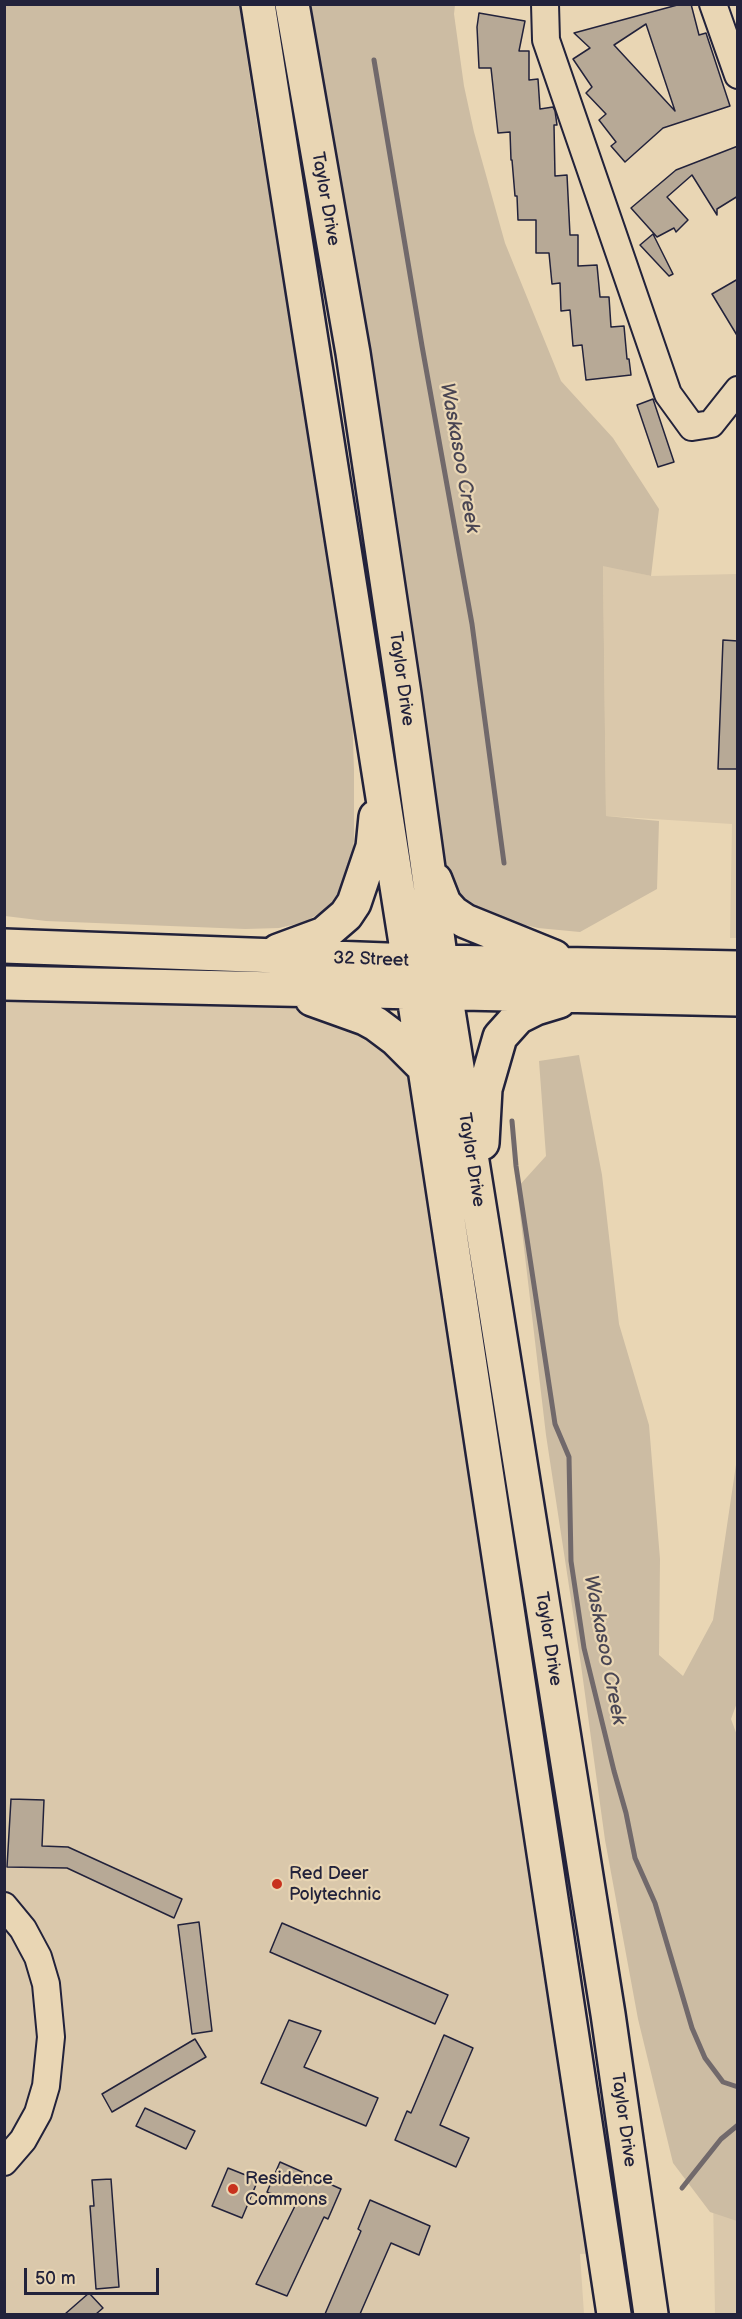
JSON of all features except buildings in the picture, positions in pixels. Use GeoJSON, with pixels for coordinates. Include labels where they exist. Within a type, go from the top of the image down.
{"type":"FeatureCollection","features":[{"type":"Feature","properties":{"kind":"main road","name":"Taylor Drive"},"geometry":{"type":"LineString","coordinates":[[258,4],[379,782],[427,977],[478,1208],[608,2014],[651,2314]]}},
{"type":"Feature","properties":{"kind":"main road","name":"Taylor Drive"},"geometry":{"type":"LineString","coordinates":[[292,4],[353,353],[404,694],[424,853],[427,977],[424,1067],[614,2314]]}},
{"type":"Feature","properties":{"kind":"main road"},"geometry":{"type":"LineString","coordinates":[[260,956],[287,949],[324,934],[335,926],[354,903],[374,847],[379,782]]}},
{"type":"Feature","properties":{"kind":"main road"},"geometry":{"type":"LineString","coordinates":[[424,853],[444,903],[453,913],[575,981],[536,1008],[518,1017],[500,1037],[485,1089],[478,1208]]}},
{"type":"Feature","properties":{"kind":"main road","name":"32 Street"},"geometry":{"type":"LineString","coordinates":[[4,946],[260,956],[427,977],[575,981],[738,999]]}},
{"type":"Feature","properties":{"kind":"main road","name":"32 Street"},"geometry":{"type":"LineString","coordinates":[[575,981],[738,968]]}},
{"type":"Feature","properties":{"kind":"main road","name":"32 Street"},"geometry":{"type":"LineString","coordinates":[[4,983],[279,988],[427,977]]}},
{"type":"Feature","properties":{"kind":"main road"},"geometry":{"type":"LineString","coordinates":[[279,988],[365,1018],[396,1039],[424,1067]]}},
{"type":"Feature","properties":{"kind":"street"},"geometry":{"type":"LineString","coordinates":[[545,4],[546,40],[668,394],[692,427],[711,424],[738,390]]}},
{"type":"Feature","properties":{"kind":"street"},"geometry":{"type":"LineString","coordinates":[[713,4],[738,75]]}},
{"type":"Feature","properties":{"kind":"street"},"geometry":{"type":"LineString","coordinates":[[4,1906],[23,1929],[38,1956],[46,1984],[51,2037],[46,2086],[38,2114],[22,2140],[4,2162]]}},
{"type":"Feature","properties":{"kind":"shaded area"},"geometry":{"type":"Polygon","coordinates":[[[4,5],[239,5],[352,712],[354,839],[350,875],[333,901],[305,922],[279,928],[245,929],[46,921],[5,916],[4,5]]]}},
{"type":"Feature","properties":{"kind":"shaded area"},"geometry":{"type":"Polygon","coordinates":[[[304,5],[455,5],[454,14],[464,86],[474,132],[505,243],[561,381],[613,438],[659,509],[651,576],[603,566],[606,816],[659,821],[657,889],[580,932],[538,928],[495,918],[470,908],[453,892],[441,874],[304,5]]]}},
{"type":"Feature","properties":{"kind":"shaded area"},"geometry":{"type":"Polygon","coordinates":[[[603,565],[651,576],[737,574],[737,938],[730,938],[732,824],[606,816],[603,565]]]}},
{"type":"Feature","properties":{"kind":"shaded area","name":"Red Deer Polytechnic"},"geometry":{"type":"Polygon","coordinates":[[[5,981],[279,988],[424,1067],[605,2253],[580,2254],[584,2314],[5,2314],[5,981]]]}},
{"type":"Feature","properties":{"kind":"shaded area"},"geometry":{"type":"Polygon","coordinates":[[[579,1055],[602,1175],[619,1324],[649,1425],[660,1559],[659,1655],[683,1676],[713,1620],[737,1458],[738,1700],[731,1719],[738,1738],[737,2221],[710,2212],[673,2163],[638,2019],[605,1840],[546,1435],[517,1188],[546,1156],[539,1061],[579,1055]]]}},
{"type":"Feature","properties":{"kind":"shaded area"},"geometry":{"type":"Polygon","coordinates":[[[737,2192],[737,2314],[715,2314],[713,2194],[737,2192]]]}},
{"type":"Feature","properties":{"kind":"waterway","name":"Waskasoo Creek"},"geometry":{"type":"LineString","coordinates":[[374,60],[472,624],[504,863]]}},
{"type":"Feature","properties":{"kind":"waterway","name":"Waskasoo Creek"},"geometry":{"type":"LineString","coordinates":[[512,1121],[516,1166],[555,1424],[569,1457],[571,1561],[584,1648],[626,1813],[635,1858],[655,1903],[692,2028],[705,2058],[723,2082],[738,2087]]}},
{"type":"Feature","properties":{"kind":"waterway","name":"Waskasoo Creek"},"geometry":{"type":"LineString","coordinates":[[682,2188],[721,2139],[738,2125]]}},
{"type":"Feature","properties":{"kind":"place","name":"Red Deer Polytechnic"},"geometry":{"type":"Point","coordinates":[277,1884]}},
{"type":"Feature","properties":{"kind":"place","name":"Residence Commons"},"geometry":{"type":"Point","coordinates":[233,2189]}}]}
